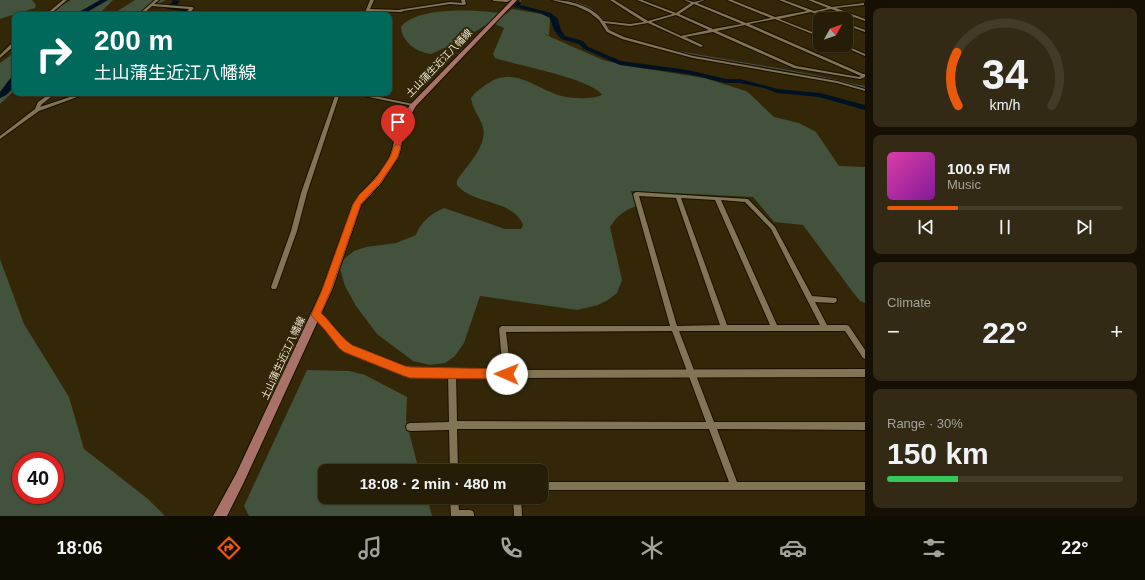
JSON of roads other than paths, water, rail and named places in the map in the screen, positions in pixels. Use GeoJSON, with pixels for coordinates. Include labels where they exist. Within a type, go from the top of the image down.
{"type":"FeatureCollection","features":[{"type":"Feature","properties":{"kind":"main road","name":"土山蒲生近江八幡線"},"geometry":{"type":"LineString","coordinates":[[220,516],[240,478],[327,290],[357,204],[379,180],[391,162],[396,152],[402,126],[412,105],[515,0]]}},
{"type":"Feature","properties":{"kind":"street"},"geometry":{"type":"LineString","coordinates":[[51,12],[65,0]]}},
{"type":"Feature","properties":{"kind":"street"},"geometry":{"type":"LineString","coordinates":[[144,12],[158,0]]}},
{"type":"Feature","properties":{"kind":"street"},"geometry":{"type":"LineString","coordinates":[[372,0],[368,10],[401,11],[450,3],[464,4],[463,0]]}},
{"type":"Feature","properties":{"kind":"street"},"geometry":{"type":"LineString","coordinates":[[494,0],[509,0]]}},
{"type":"Feature","properties":{"kind":"street"},"geometry":{"type":"LineString","coordinates":[[554,0],[587,9],[596,15],[606,30],[614,35],[671,52],[844,84],[865,90]]}},
{"type":"Feature","properties":{"kind":"street"},"geometry":{"type":"LineString","coordinates":[[612,0],[647,22],[701,46]]}},
{"type":"Feature","properties":{"kind":"street"},"geometry":{"type":"LineString","coordinates":[[639,0],[676,14],[799,68],[860,78],[864,75]]}},
{"type":"Feature","properties":{"kind":"street"},"geometry":{"type":"LineString","coordinates":[[686,0],[864,75]]}},
{"type":"Feature","properties":{"kind":"street"},"geometry":{"type":"LineString","coordinates":[[602,22],[630,25],[647,22],[676,14],[694,3],[703,0]]}},
{"type":"Feature","properties":{"kind":"street"},"geometry":{"type":"LineString","coordinates":[[729,0],[813,33]]}},
{"type":"Feature","properties":{"kind":"street"},"geometry":{"type":"LineString","coordinates":[[781,0],[813,12]]}},
{"type":"Feature","properties":{"kind":"street"},"geometry":{"type":"LineString","coordinates":[[810,0],[865,20]]}},
{"type":"Feature","properties":{"kind":"street"},"geometry":{"type":"LineString","coordinates":[[855,0],[864,5]]}},
{"type":"Feature","properties":{"kind":"street"},"geometry":{"type":"LineString","coordinates":[[152,5],[192,8],[189,12]]}},
{"type":"Feature","properties":{"kind":"street"},"geometry":{"type":"LineString","coordinates":[[680,37],[830,8],[864,5]]}},
{"type":"Feature","properties":{"kind":"street"},"geometry":{"type":"LineString","coordinates":[[853,27],[865,31]]}},
{"type":"Feature","properties":{"kind":"street"},"geometry":{"type":"LineString","coordinates":[[0,57],[12,46]]}},
{"type":"Feature","properties":{"kind":"street"},"geometry":{"type":"LineString","coordinates":[[853,50],[865,55]]}},
{"type":"Feature","properties":{"kind":"street"},"geometry":{"type":"LineString","coordinates":[[37,110],[40,103],[50,96]]}},
{"type":"Feature","properties":{"kind":"street"},"geometry":{"type":"LineString","coordinates":[[0,138],[37,110],[77,96]]}},
{"type":"Feature","properties":{"kind":"street"},"geometry":{"type":"LineString","coordinates":[[274,287],[294,231],[304,193],[337,96]]}},
{"type":"Feature","properties":{"kind":"street"},"geometry":{"type":"LineString","coordinates":[[368,96],[412,105]]}},
{"type":"Feature","properties":{"kind":"street"},"geometry":{"type":"LineString","coordinates":[[734,485],[674,328],[636,194],[746,200],[773,228],[825,328]]}},
{"type":"Feature","properties":{"kind":"street"},"geometry":{"type":"LineString","coordinates":[[678,196],[724,327]]}},
{"type":"Feature","properties":{"kind":"street"},"geometry":{"type":"LineString","coordinates":[[717,198],[775,328]]}},
{"type":"Feature","properties":{"kind":"street"},"geometry":{"type":"LineString","coordinates":[[810,299],[834,300]]}},
{"type":"Feature","properties":{"kind":"street"},"geometry":{"type":"LineString","coordinates":[[316,315],[329,327],[343,345],[368,357],[410,372],[507,374],[865,373]]}},
{"type":"Feature","properties":{"kind":"street"},"geometry":{"type":"LineString","coordinates":[[507,374],[502,328],[847,328],[865,356]]}},
{"type":"Feature","properties":{"kind":"street"},"geometry":{"type":"LineString","coordinates":[[452,373],[454,464]]}},
{"type":"Feature","properties":{"kind":"street"},"geometry":{"type":"LineString","coordinates":[[410,427],[711,425],[865,426]]}},
{"type":"Feature","properties":{"kind":"street"},"geometry":{"type":"LineString","coordinates":[[548,486],[865,486]]}},
{"type":"Feature","properties":{"kind":"street"},"geometry":{"type":"LineString","coordinates":[[454,504],[455,515],[470,514]]}},
{"type":"Feature","properties":{"kind":"street"},"geometry":{"type":"LineString","coordinates":[[517,504],[518,516]]}},
{"type":"Feature","properties":{"kind":"waterway"},"geometry":{"type":"LineString","coordinates":[[83,12],[105,0]]}},
{"type":"Feature","properties":{"kind":"waterway"},"geometry":{"type":"LineString","coordinates":[[171,7],[177,1],[175,0]]}},
{"type":"Feature","properties":{"kind":"waterway"},"geometry":{"type":"LineString","coordinates":[[563,0],[580,4],[592,9],[602,18],[612,32]]}},
{"type":"Feature","properties":{"kind":"waterway"},"geometry":{"type":"LineString","coordinates":[[518,3],[516,6],[540,11]]}},
{"type":"Feature","properties":{"kind":"waterway"},"geometry":{"type":"LineString","coordinates":[[170,8],[187,10],[185,12]]}},
{"type":"Feature","properties":{"kind":"waterway"},"geometry":{"type":"LineString","coordinates":[[543,12],[553,16],[557,30],[563,38],[581,42],[586,48],[620,63],[688,72],[726,81],[740,81],[762,86]]}},
{"type":"Feature","properties":{"kind":"waterway"},"geometry":{"type":"LineString","coordinates":[[658,47],[814,75],[865,87],[861,86]]}},
{"type":"Feature","properties":{"kind":"waterway"},"geometry":{"type":"LineString","coordinates":[[0,96],[6,91],[12,82]]}},
{"type":"Feature","properties":{"kind":"waterway"},"geometry":{"type":"LineString","coordinates":[[767,87],[777,91],[820,95],[865,108]]}}]}
